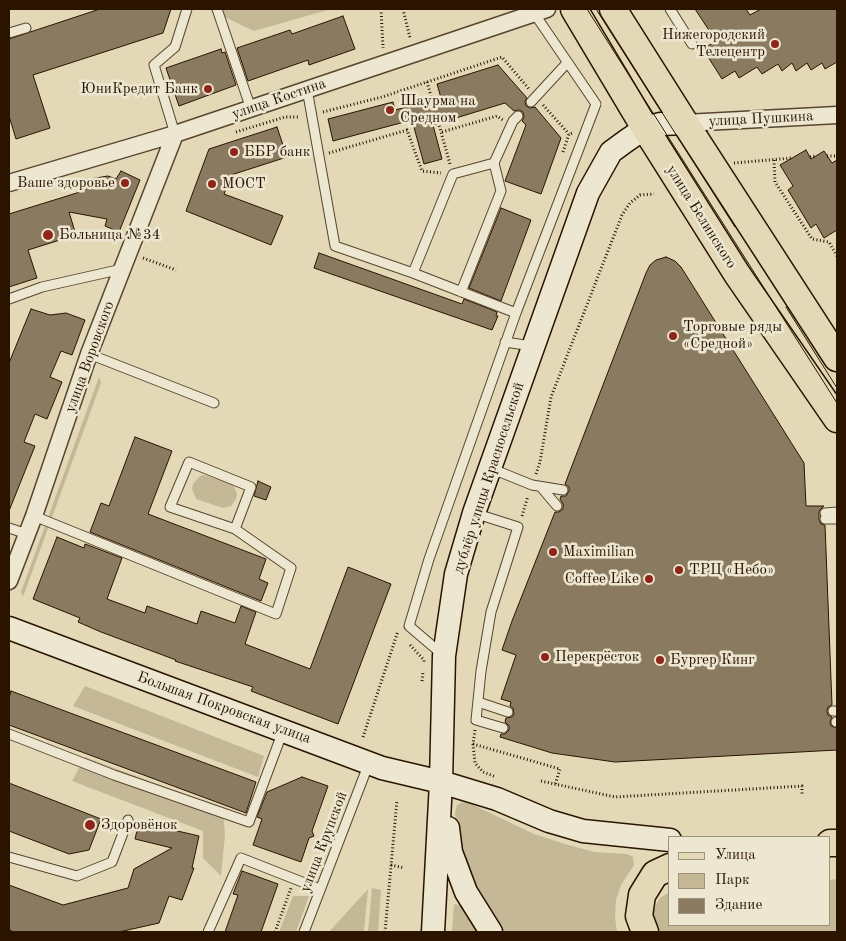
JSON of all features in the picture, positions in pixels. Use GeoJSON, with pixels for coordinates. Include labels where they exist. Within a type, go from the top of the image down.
{"type":"FeatureCollection","features":[{"type":"Feature","properties":{"kind":"main road","name":"улица Белинского"},"geometry":{"type":"LineString","coordinates":[[574,9],[645,128],[737,274],[837,419]]}},
{"type":"Feature","properties":{"kind":"main road"},"geometry":{"type":"LineString","coordinates":[[612,9],[837,358]]}},
{"type":"Feature","properties":{"kind":"main road","name":"дублёр улицы Красносельской"},"geometry":{"type":"LineString","coordinates":[[433,932],[441,782],[444,656],[456,574],[474,513],[588,193],[611,152],[645,128],[661,124],[685,123]]}},
{"type":"Feature","properties":{"kind":"main road","name":"Большая Покровская улица"},"geometry":{"type":"LineString","coordinates":[[9,628],[382,768],[441,782],[497,799],[549,822],[583,831],[668,840]]}},
{"type":"Feature","properties":{"kind":"main road"},"geometry":{"type":"LineString","coordinates":[[441,782],[451,852],[466,892],[491,932]]}},
{"type":"Feature","properties":{"kind":"main road"},"geometry":{"type":"LineString","coordinates":[[645,932],[639,916],[642,895],[655,874],[668,868]]}},
{"type":"Feature","properties":{"kind":"street","name":"улица Костина"},"geometry":{"type":"LineString","coordinates":[[9,183],[175,134],[541,11]]}},
{"type":"Feature","properties":{"kind":"street","name":"улица Пушкина"},"geometry":{"type":"LineString","coordinates":[[685,123],[837,115]]}},
{"type":"Feature","properties":{"kind":"street","name":"улица Воровского"},"geometry":{"type":"LineString","coordinates":[[9,581],[34,516],[89,354],[175,134]]}},
{"type":"Feature","properties":{"kind":"lane"},"geometry":{"type":"LineString","coordinates":[[175,134],[154,65],[175,47],[187,9]]}},
{"type":"Feature","properties":{"kind":"lane"},"geometry":{"type":"LineString","coordinates":[[217,9],[251,108]]}},
{"type":"Feature","properties":{"kind":"lane"},"geometry":{"type":"LineString","coordinates":[[670,9],[692,44]]}},
{"type":"Feature","properties":{"kind":"lane"},"geometry":{"type":"LineString","coordinates":[[444,656],[409,626],[429,559],[516,313],[596,104],[567,63],[541,11]]}},
{"type":"Feature","properties":{"kind":"lane"},"geometry":{"type":"LineString","coordinates":[[9,33],[26,28]]}},
{"type":"Feature","properties":{"kind":"lane"},"geometry":{"type":"LineString","coordinates":[[534,100],[567,63]]}},
{"type":"Feature","properties":{"kind":"lane"},"geometry":{"type":"LineString","coordinates":[[307,90],[336,246],[412,272],[516,313]]}},
{"type":"Feature","properties":{"kind":"lane"},"geometry":{"type":"LineString","coordinates":[[461,292],[502,191],[494,163],[511,125],[518,116]]}},
{"type":"Feature","properties":{"kind":"lane"},"geometry":{"type":"LineString","coordinates":[[412,272],[453,174],[494,163]]}},
{"type":"Feature","properties":{"kind":"lane"},"geometry":{"type":"LineString","coordinates":[[9,299],[42,287],[122,269]]}},
{"type":"Feature","properties":{"kind":"lane"},"geometry":{"type":"LineString","coordinates":[[506,342],[533,346]]}},
{"type":"Feature","properties":{"kind":"lane"},"geometry":{"type":"LineString","coordinates":[[89,354],[214,403]]}},
{"type":"Feature","properties":{"kind":"lane"},"geometry":{"type":"LineString","coordinates":[[34,516],[276,614],[291,568],[234,529],[170,507],[189,462],[251,487],[234,529]]}},
{"type":"Feature","properties":{"kind":"lane"},"geometry":{"type":"LineString","coordinates":[[490,468],[536,486],[563,490]]}},
{"type":"Feature","properties":{"kind":"lane"},"geometry":{"type":"LineString","coordinates":[[536,486],[557,506]]}},
{"type":"Feature","properties":{"kind":"lane"},"geometry":{"type":"LineString","coordinates":[[837,512],[825,516],[837,519]]}},
{"type":"Feature","properties":{"kind":"lane"},"geometry":{"type":"LineString","coordinates":[[474,513],[518,527],[491,612],[476,720],[502,728]]}},
{"type":"Feature","properties":{"kind":"lane"},"geometry":{"type":"LineString","coordinates":[[9,528],[27,534]]}},
{"type":"Feature","properties":{"kind":"lane"},"geometry":{"type":"LineString","coordinates":[[478,702],[508,712]]}},
{"type":"Feature","properties":{"kind":"lane"},"geometry":{"type":"LineString","coordinates":[[9,734],[114,775],[249,822],[283,730]]}},
{"type":"Feature","properties":{"kind":"lane","name":"улица Крупской"},"geometry":{"type":"LineString","coordinates":[[304,932],[369,762]]}},
{"type":"Feature","properties":{"kind":"lane"},"geometry":{"type":"LineString","coordinates":[[9,856],[77,876],[112,862],[128,820]]}},
{"type":"Feature","properties":{"kind":"lane"},"geometry":{"type":"LineString","coordinates":[[208,932],[240,858],[320,889]]}},
{"type":"Feature","properties":{"kind":"path"},"geometry":{"type":"LineString","coordinates":[[381,9],[383,48]]}},
{"type":"Feature","properties":{"kind":"path"},"geometry":{"type":"LineString","coordinates":[[403,9],[410,39]]}},
{"type":"Feature","properties":{"kind":"path"},"geometry":{"type":"LineString","coordinates":[[231,134],[285,117],[302,118],[382,97],[502,57],[534,100],[569,134]]}},
{"type":"Feature","properties":{"kind":"path"},"geometry":{"type":"LineString","coordinates":[[319,156],[407,130],[422,171],[453,174],[427,82]]}},
{"type":"Feature","properties":{"kind":"path"},"geometry":{"type":"LineString","coordinates":[[442,132],[497,116],[511,125]]}},
{"type":"Feature","properties":{"kind":"path"},"geometry":{"type":"LineString","coordinates":[[810,157],[816,156]]}},
{"type":"Feature","properties":{"kind":"path"},"geometry":{"type":"LineString","coordinates":[[827,156],[837,156]]}},
{"type":"Feature","properties":{"kind":"path"},"geometry":{"type":"LineString","coordinates":[[727,164],[792,158]]}},
{"type":"Feature","properties":{"kind":"path"},"geometry":{"type":"LineString","coordinates":[[774,160],[775,182],[812,239],[829,242],[837,256]]}},
{"type":"Feature","properties":{"kind":"path"},"geometry":{"type":"LineString","coordinates":[[518,527],[536,486],[551,397],[622,215],[630,203],[640,195],[654,194]]}},
{"type":"Feature","properties":{"kind":"path"},"geometry":{"type":"LineString","coordinates":[[129,253],[176,270]]}},
{"type":"Feature","properties":{"kind":"path"},"geometry":{"type":"LineString","coordinates":[[398,632],[424,660],[422,681]]}},
{"type":"Feature","properties":{"kind":"path"},"geometry":{"type":"LineString","coordinates":[[499,778],[483,772],[475,763],[473,744],[560,769],[555,785]]}},
{"type":"Feature","properties":{"kind":"path"},"geometry":{"type":"LineString","coordinates":[[541,781],[615,797],[802,786],[802,795]]}},
{"type":"Feature","properties":{"kind":"path"},"geometry":{"type":"LineString","coordinates":[[385,932],[396,800]]}},
{"type":"Feature","properties":{"kind":"path"},"geometry":{"type":"LineString","coordinates":[[390,865],[404,868]]}},
{"type":"Feature","properties":{"kind":"path"},"geometry":{"type":"LineString","coordinates":[[275,932],[294,879]]}},
{"type":"Feature","properties":{"kind":"green space"},"geometry":{"type":"Polygon","coordinates":[[[208,9],[331,9],[254,31],[208,9]]]}},
{"type":"Feature","properties":{"kind":"green space"},"geometry":{"type":"Polygon","coordinates":[[[99,377],[101,383],[23,597],[21,592],[99,377]]]}},
{"type":"Feature","properties":{"kind":"green space"},"geometry":{"type":"Polygon","coordinates":[[[204,475],[233,484],[237,494],[231,506],[223,508],[196,499],[192,489],[193,484],[200,476],[204,475]]]}},
{"type":"Feature","properties":{"kind":"green space"},"geometry":{"type":"Polygon","coordinates":[[[85,686],[264,756],[258,777],[73,706],[85,686]]]}},
{"type":"Feature","properties":{"kind":"green space"},"geometry":{"type":"Polygon","coordinates":[[[85,757],[223,809],[225,835],[221,876],[203,858],[203,831],[72,781],[85,757]]]}},
{"type":"Feature","properties":{"kind":"green space"},"geometry":{"type":"Polygon","coordinates":[[[462,802],[469,803],[534,834],[565,844],[594,852],[627,854],[633,857],[634,865],[621,885],[616,900],[615,917],[617,932],[505,932],[496,925],[480,902],[458,839],[455,813],[457,805],[462,802]]]}},
{"type":"Feature","properties":{"kind":"green space"},"geometry":{"type":"Polygon","coordinates":[[[837,879],[837,931],[661,932],[654,921],[653,913],[656,905],[660,898],[668,893],[668,926],[831,926],[831,880],[837,879]]]}},
{"type":"Feature","properties":{"kind":"green space"},"geometry":{"type":"Polygon","coordinates":[[[372,888],[381,890],[378,932],[368,932],[372,888]]]}},
{"type":"Feature","properties":{"kind":"green space"},"geometry":{"type":"Polygon","coordinates":[[[368,889],[364,932],[329,932],[368,889]]]}},
{"type":"Feature","properties":{"kind":"green space"},"geometry":{"type":"Polygon","coordinates":[[[293,896],[309,896],[296,932],[279,932],[293,896]]]}},
{"type":"Feature","properties":{"kind":"green space"},"geometry":{"type":"Polygon","coordinates":[[[454,904],[460,905],[479,932],[452,932],[454,904]]]}},
{"type":"Feature","properties":{"kind":"building"},"geometry":{"type":"Polygon","coordinates":[[[100,9],[171,9],[163,33],[33,75],[50,128],[16,139],[9,116],[9,39],[100,9]]]}},
{"type":"Feature","properties":{"kind":"building","name":"Нижегородский Телецентр"},"geometry":{"type":"Polygon","coordinates":[[[695,9],[746,9],[750,15],[761,9],[837,9],[837,62],[825,69],[822,63],[811,70],[807,63],[796,71],[792,63],[782,71],[778,64],[762,74],[757,67],[739,78],[735,71],[722,79],[703,49],[716,41],[695,9]]]}},
{"type":"Feature","properties":{"kind":"building"},"geometry":{"type":"Polygon","coordinates":[[[343,16],[355,49],[309,65],[308,60],[248,81],[237,48],[290,30],[292,34],[343,16]]]}},
{"type":"Feature","properties":{"kind":"building"},"geometry":{"type":"Polygon","coordinates":[[[221,49],[222,53],[225,52],[236,85],[179,106],[166,68],[221,49]]]}},
{"type":"Feature","properties":{"kind":"building"},"geometry":{"type":"Polygon","coordinates":[[[498,65],[527,98],[525,101],[526,106],[530,108],[535,107],[561,138],[541,194],[505,181],[526,125],[522,121],[524,117],[523,112],[519,110],[514,111],[505,103],[433,125],[442,159],[424,164],[412,120],[333,141],[328,119],[393,102],[395,110],[441,98],[437,84],[498,65]]]}},
{"type":"Feature","properties":{"kind":"building","name":"МОСТ"},"geometry":{"type":"Polygon","coordinates":[[[277,127],[287,157],[231,175],[224,194],[283,216],[271,245],[186,211],[209,149],[277,127]]]}},
{"type":"Feature","properties":{"kind":"building"},"geometry":{"type":"Polygon","coordinates":[[[806,150],[811,159],[824,151],[832,163],[837,160],[837,230],[824,238],[816,224],[811,228],[788,190],[793,186],[780,165],[806,150]]]}},
{"type":"Feature","properties":{"kind":"building"},"geometry":{"type":"Polygon","coordinates":[[[121,171],[140,180],[119,232],[105,226],[107,219],[69,212],[76,235],[28,250],[37,278],[9,287],[9,214],[80,192],[83,180],[108,176],[116,179],[121,171]]]}},
{"type":"Feature","properties":{"kind":"building"},"geometry":{"type":"Polygon","coordinates":[[[501,208],[531,220],[501,301],[469,288],[501,208]]]}},
{"type":"Feature","properties":{"kind":"building"},"geometry":{"type":"Polygon","coordinates":[[[319,253],[462,304],[464,299],[497,312],[496,316],[498,316],[492,330],[314,268],[319,253]]]}},
{"type":"Feature","properties":{"kind":"building","name":"ТРЦ «Небо»"},"geometry":{"type":"Polygon","coordinates":[[[666,257],[675,261],[681,267],[804,463],[806,506],[824,506],[819,511],[819,519],[821,524],[825,525],[832,705],[828,707],[827,711],[828,715],[832,717],[831,726],[837,728],[837,750],[615,762],[552,753],[500,737],[501,734],[505,734],[509,730],[509,726],[505,722],[506,718],[512,717],[514,714],[513,708],[510,706],[511,702],[501,699],[516,655],[502,650],[512,621],[555,512],[563,509],[561,496],[566,496],[569,491],[569,487],[565,484],[646,273],[650,265],[656,260],[666,257]]]}},
{"type":"Feature","properties":{"kind":"building"},"geometry":{"type":"Polygon","coordinates":[[[31,309],[50,315],[66,313],[85,320],[72,355],[61,351],[50,377],[62,382],[47,419],[35,414],[24,442],[35,446],[9,511],[9,363],[31,309]]]}},
{"type":"Feature","properties":{"kind":"building"},"geometry":{"type":"Polygon","coordinates":[[[135,437],[172,451],[148,514],[266,559],[259,579],[268,583],[261,601],[90,532],[101,503],[109,506],[135,437]]]}},
{"type":"Feature","properties":{"kind":"building"},"geometry":{"type":"Polygon","coordinates":[[[258,481],[271,487],[266,500],[254,496],[258,481]]]}},
{"type":"Feature","properties":{"kind":"building"},"geometry":{"type":"Polygon","coordinates":[[[57,537],[84,548],[85,544],[122,558],[107,599],[145,613],[147,606],[197,624],[201,611],[235,623],[241,606],[256,612],[245,644],[310,669],[348,567],[391,584],[338,724],[251,691],[253,687],[175,661],[101,632],[78,622],[80,618],[33,599],[57,537]]]}},
{"type":"Feature","properties":{"kind":"building"},"geometry":{"type":"Polygon","coordinates":[[[11,691],[256,782],[246,813],[9,725],[9,698],[11,691]]]}},
{"type":"Feature","properties":{"kind":"building"},"geometry":{"type":"Polygon","coordinates":[[[302,777],[328,786],[312,831],[314,836],[309,838],[301,862],[253,845],[262,819],[257,817],[267,792],[302,777]]]}},
{"type":"Feature","properties":{"kind":"building"},"geometry":{"type":"Polygon","coordinates":[[[9,783],[101,819],[89,850],[69,854],[9,831],[9,783]]]}},
{"type":"Feature","properties":{"kind":"building"},"geometry":{"type":"Polygon","coordinates":[[[139,822],[199,836],[192,868],[194,868],[182,900],[169,896],[159,923],[119,932],[14,932],[9,930],[9,885],[63,905],[128,888],[134,869],[172,848],[135,839],[139,822]]]}},
{"type":"Feature","properties":{"kind":"building"},"geometry":{"type":"Polygon","coordinates":[[[242,871],[278,884],[261,932],[225,932],[238,895],[233,894],[242,871]]]}},
{"type":"Feature","properties":{"kind":"tram line"},"geometry":{"type":"LineString","coordinates":[[587,9],[837,403]]}},
{"type":"Feature","properties":{"kind":"tram line"},"geometry":{"type":"LineString","coordinates":[[596,9],[735,227]]}},
{"type":"Feature","properties":{"kind":"tram line"},"geometry":{"type":"LineString","coordinates":[[786,307],[837,388]]}},
{"type":"Feature","properties":{"kind":"place","name":"Нижегородский Телецентр"},"geometry":{"type":"Point","coordinates":[775,44]}},
{"type":"Feature","properties":{"kind":"place","name":"ЮниКредит Банк"},"geometry":{"type":"Point","coordinates":[208,89]}},
{"type":"Feature","properties":{"kind":"place","name":"Шаурма на Средном"},"geometry":{"type":"Point","coordinates":[390,110]}},
{"type":"Feature","properties":{"kind":"place","name":"ББР банк"},"geometry":{"type":"Point","coordinates":[234,152]}},
{"type":"Feature","properties":{"kind":"place","name":"Ваше здоровье"},"geometry":{"type":"Point","coordinates":[125,183]}},
{"type":"Feature","properties":{"kind":"place","name":"МОСТ"},"geometry":{"type":"Point","coordinates":[212,184]}},
{"type":"Feature","properties":{"kind":"place","name":"Больница №34"},"geometry":{"type":"Point","coordinates":[48,235]}},
{"type":"Feature","properties":{"kind":"place","name":"Торговые ряды «Средной»"},"geometry":{"type":"Point","coordinates":[673,336]}},
{"type":"Feature","properties":{"kind":"place","name":"Maximilian"},"geometry":{"type":"Point","coordinates":[553,552]}},
{"type":"Feature","properties":{"kind":"place","name":"ТРЦ «Небо»"},"geometry":{"type":"Point","coordinates":[679,570]}},
{"type":"Feature","properties":{"kind":"place","name":"Coffee Like"},"geometry":{"type":"Point","coordinates":[649,579]}},
{"type":"Feature","properties":{"kind":"place","name":"Перекрёсток"},"geometry":{"type":"Point","coordinates":[545,657]}},
{"type":"Feature","properties":{"kind":"place","name":"Бургер Кинг"},"geometry":{"type":"Point","coordinates":[660,660]}},
{"type":"Feature","properties":{"kind":"place","name":"Здоровёнок"},"geometry":{"type":"Point","coordinates":[90,825]}}]}
